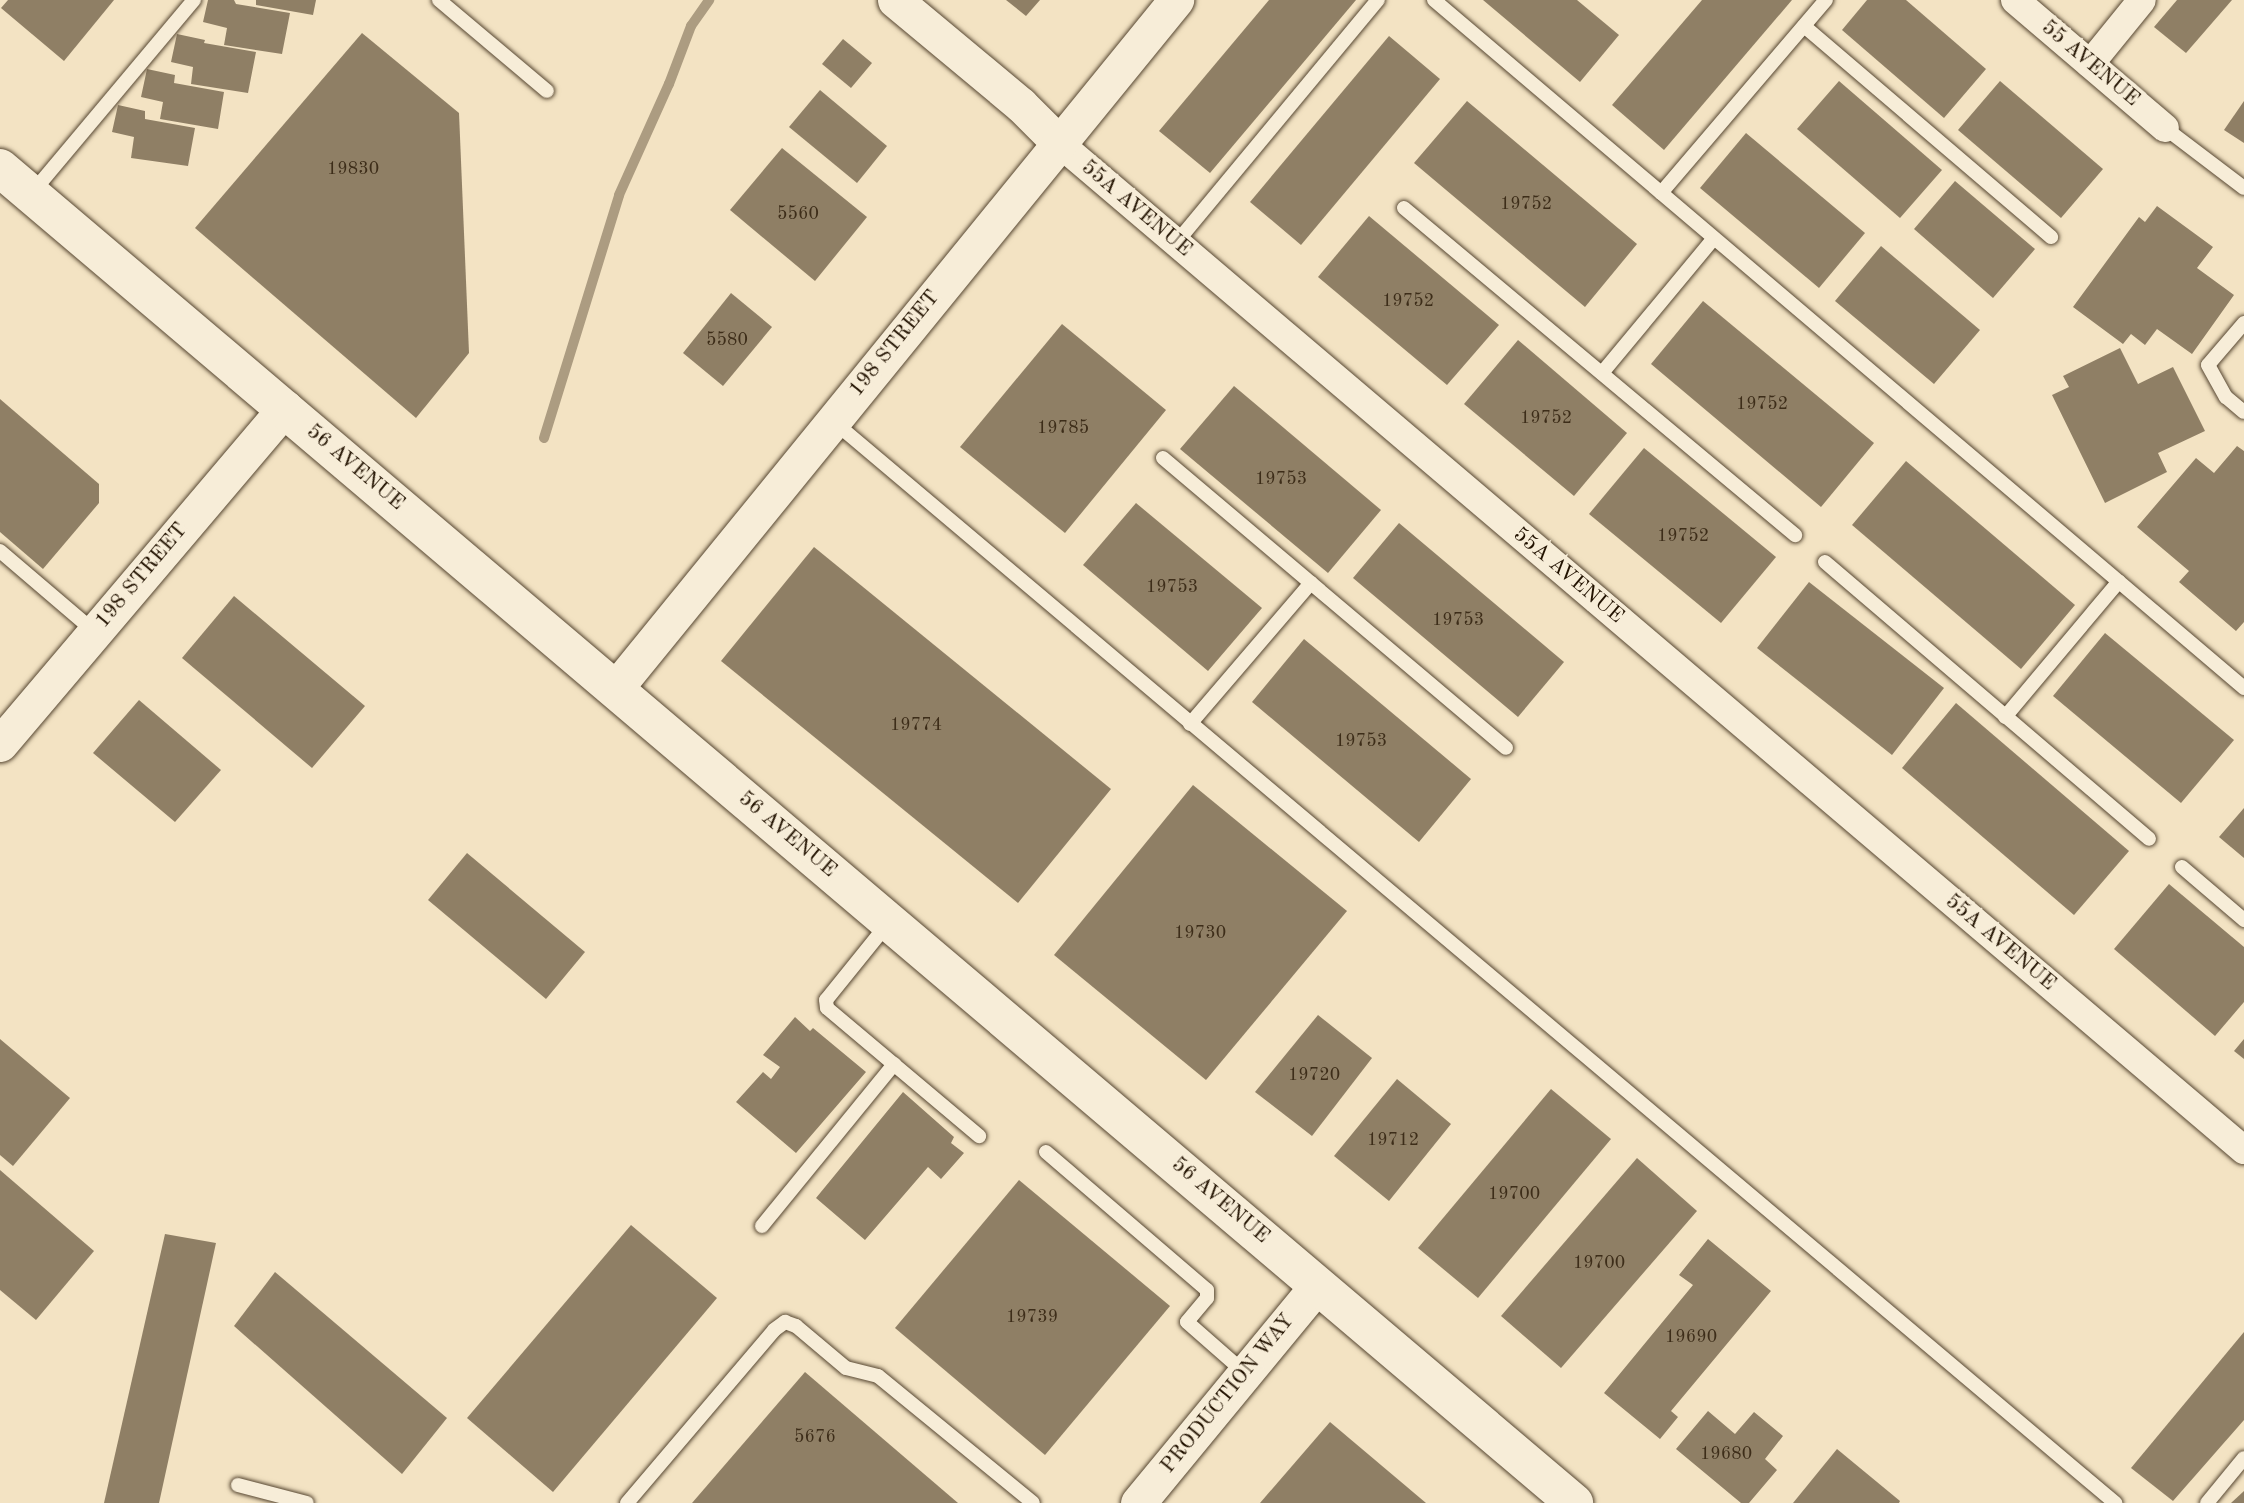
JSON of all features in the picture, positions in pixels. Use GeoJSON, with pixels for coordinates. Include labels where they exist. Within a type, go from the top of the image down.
{"type":"FeatureCollection","features":[{"type":"Feature","properties":{"kind":"main road","name":"56 AVENUE"},"geometry":{"type":"LineString","coordinates":[[0,168],[1574,1503]]}},
{"type":"Feature","properties":{"kind":"street","name":"55A AVENUE"},"geometry":{"type":"LineString","coordinates":[[895,0],[1021,105],[1059,143],[1176,243],[2244,1150]]}},
{"type":"Feature","properties":{"kind":"street","name":"198 STREET"},"geometry":{"type":"LineString","coordinates":[[615,689],[1175,0]]}},
{"type":"Feature","properties":{"kind":"street","name":"55 AVENUE"},"geometry":{"type":"LineString","coordinates":[[2015,0],[2165,128]]}},
{"type":"Feature","properties":{"kind":"street"},"geometry":{"type":"LineString","coordinates":[[2090,64],[2142,0]]}},
{"type":"Feature","properties":{"kind":"street","name":"198 STREET"},"geometry":{"type":"LineString","coordinates":[[0,744],[285,408]]}},
{"type":"Feature","properties":{"kind":"street","name":"PRODUCTION WAY"},"geometry":{"type":"LineString","coordinates":[[1138,1503],[1318,1284]]}},
{"type":"Feature","properties":{"kind":"lane"},"geometry":{"type":"LineString","coordinates":[[31,194],[194,0]]}},
{"type":"Feature","properties":{"kind":"lane"},"geometry":{"type":"LineString","coordinates":[[439,0],[547,91]]}},
{"type":"Feature","properties":{"kind":"lane"},"geometry":{"type":"LineString","coordinates":[[1176,243],[1378,0]]}},
{"type":"Feature","properties":{"kind":"lane"},"geometry":{"type":"LineString","coordinates":[[1434,0],[2244,688]]}},
{"type":"Feature","properties":{"kind":"lane"},"geometry":{"type":"LineString","coordinates":[[1661,192],[1826,0]]}},
{"type":"Feature","properties":{"kind":"lane"},"geometry":{"type":"LineString","coordinates":[[1804,26],[2052,237]]}},
{"type":"Feature","properties":{"kind":"lane"},"geometry":{"type":"LineString","coordinates":[[2165,128],[2244,187]]}},
{"type":"Feature","properties":{"kind":"lane"},"geometry":{"type":"LineString","coordinates":[[1404,208],[1795,535]]}},
{"type":"Feature","properties":{"kind":"lane"},"geometry":{"type":"LineString","coordinates":[[1602,373],[1714,238]]}},
{"type":"Feature","properties":{"kind":"lane"},"geometry":{"type":"LineString","coordinates":[[2244,323],[2208,365],[2226,397],[2244,412]]}},
{"type":"Feature","properties":{"kind":"lane"},"geometry":{"type":"LineString","coordinates":[[832,421],[2115,1503]]}},
{"type":"Feature","properties":{"kind":"lane"},"geometry":{"type":"LineString","coordinates":[[1163,458],[1506,748]]}},
{"type":"Feature","properties":{"kind":"lane"},"geometry":{"type":"LineString","coordinates":[[0,551],[95,632]]}},
{"type":"Feature","properties":{"kind":"lane"},"geometry":{"type":"LineString","coordinates":[[1825,562],[2149,839]]}},
{"type":"Feature","properties":{"kind":"lane"},"geometry":{"type":"LineString","coordinates":[[2005,717],[2119,581]]}},
{"type":"Feature","properties":{"kind":"lane"},"geometry":{"type":"LineString","coordinates":[[1190,723],[1311,583]]}},
{"type":"Feature","properties":{"kind":"lane"},"geometry":{"type":"LineString","coordinates":[[2182,867],[2244,920]]}},
{"type":"Feature","properties":{"kind":"lane"},"geometry":{"type":"LineString","coordinates":[[889,922],[826,1004],[979,1136]]}},
{"type":"Feature","properties":{"kind":"lane"},"geometry":{"type":"LineString","coordinates":[[762,1226],[894,1064]]}},
{"type":"Feature","properties":{"kind":"lane"},"geometry":{"type":"LineString","coordinates":[[1046,1152],[1207,1290],[1207,1298],[1187,1322],[1245,1373]]}},
{"type":"Feature","properties":{"kind":"lane"},"geometry":{"type":"LineString","coordinates":[[627,1503],[774,1330],[785,1322],[796,1326],[846,1368],[878,1376],[1033,1503]]}},
{"type":"Feature","properties":{"kind":"lane"},"geometry":{"type":"LineString","coordinates":[[2207,1503],[2244,1458]]}},
{"type":"Feature","properties":{"kind":"lane"},"geometry":{"type":"LineString","coordinates":[[239,1485],[307,1503]]}},
{"type":"Feature","properties":{"kind":"building"},"geometry":{"type":"Polygon","coordinates":[[[8,0],[114,0],[64,61],[1,8],[8,0]]]}},
{"type":"Feature","properties":{"kind":"building"},"geometry":{"type":"Polygon","coordinates":[[[208,0],[234,0],[236,4],[290,13],[282,54],[224,45],[227,28],[203,22],[208,0]]]}},
{"type":"Feature","properties":{"kind":"building"},"geometry":{"type":"Polygon","coordinates":[[[256,0],[316,0],[313,15],[256,5],[256,0]]]}},
{"type":"Feature","properties":{"kind":"building"},"geometry":{"type":"Polygon","coordinates":[[[1006,0],[1040,0],[1026,16],[1006,0]]]}},
{"type":"Feature","properties":{"kind":"building"},"geometry":{"type":"Polygon","coordinates":[[[1269,0],[1356,0],[1210,173],[1159,131],[1269,0]]]}},
{"type":"Feature","properties":{"kind":"building"},"geometry":{"type":"Polygon","coordinates":[[[1483,0],[1577,0],[1619,35],[1580,82],[1483,0]]]}},
{"type":"Feature","properties":{"kind":"building"},"geometry":{"type":"Polygon","coordinates":[[[1702,0],[1792,0],[1664,150],[1612,105],[1702,0]]]}},
{"type":"Feature","properties":{"kind":"building"},"geometry":{"type":"Polygon","coordinates":[[[1867,0],[1906,0],[1986,69],[1944,118],[1842,30],[1867,0]]]}},
{"type":"Feature","properties":{"kind":"building"},"geometry":{"type":"Polygon","coordinates":[[[2177,0],[2232,0],[2186,53],[2154,27],[2177,0]]]}},
{"type":"Feature","properties":{"kind":"building"},"geometry":{"type":"Polygon","coordinates":[[[362,33],[459,113],[469,353],[416,418],[195,228],[362,33]]]}},
{"type":"Feature","properties":{"kind":"building"},"geometry":{"type":"Polygon","coordinates":[[[177,34],[205,40],[204,43],[256,52],[248,93],[191,84],[193,67],[171,62],[177,34]]]}},
{"type":"Feature","properties":{"kind":"building"},"geometry":{"type":"Polygon","coordinates":[[[1389,36],[1440,79],[1301,245],[1250,202],[1389,36]]]}},
{"type":"Feature","properties":{"kind":"building"},"geometry":{"type":"Polygon","coordinates":[[[843,39],[872,63],[851,88],[822,64],[843,39]]]}},
{"type":"Feature","properties":{"kind":"building"},"geometry":{"type":"Polygon","coordinates":[[[147,69],[175,75],[174,83],[224,92],[218,129],[160,119],[163,102],[141,97],[147,69]]]}},
{"type":"Feature","properties":{"kind":"building"},"geometry":{"type":"Polygon","coordinates":[[[1839,81],[1942,170],[1900,218],[1797,129],[1839,81]]]}},
{"type":"Feature","properties":{"kind":"building"},"geometry":{"type":"Polygon","coordinates":[[[2000,81],[2103,169],[2061,218],[1958,130],[2000,81]]]}},
{"type":"Feature","properties":{"kind":"building"},"geometry":{"type":"Polygon","coordinates":[[[820,90],[887,146],[857,183],[789,127],[820,90]]]}},
{"type":"Feature","properties":{"kind":"building"},"geometry":{"type":"Polygon","coordinates":[[[1467,101],[1637,244],[1585,307],[1414,163],[1467,101]]]}},
{"type":"Feature","properties":{"kind":"building"},"geometry":{"type":"Polygon","coordinates":[[[2244,101],[2244,143],[2224,130],[2244,101]]]}},
{"type":"Feature","properties":{"kind":"building"},"geometry":{"type":"Polygon","coordinates":[[[118,105],[145,111],[145,119],[195,128],[188,166],[131,158],[134,137],[112,132],[118,105]]]}},
{"type":"Feature","properties":{"kind":"building"},"geometry":{"type":"Polygon","coordinates":[[[1746,133],[1865,233],[1819,288],[1700,188],[1746,133]]]}},
{"type":"Feature","properties":{"kind":"building"},"geometry":{"type":"Polygon","coordinates":[[[782,148],[867,217],[815,281],[730,210],[782,148]]]}},
{"type":"Feature","properties":{"kind":"building"},"geometry":{"type":"Polygon","coordinates":[[[1955,181],[2035,249],[1993,298],[1914,229],[1955,181]]]}},
{"type":"Feature","properties":{"kind":"building"},"geometry":{"type":"Polygon","coordinates":[[[2157,206],[2213,247],[2197,268],[2234,295],[2192,354],[2157,329],[2145,345],[2131,334],[2123,344],[2073,307],[2139,217],[2145,222],[2157,206]]]}},
{"type":"Feature","properties":{"kind":"building"},"geometry":{"type":"Polygon","coordinates":[[[1369,216],[1499,325],[1447,385],[1318,277],[1369,216]]]}},
{"type":"Feature","properties":{"kind":"building"},"geometry":{"type":"Polygon","coordinates":[[[1881,246],[1980,330],[1934,384],[1835,301],[1881,246]]]}},
{"type":"Feature","properties":{"kind":"building"},"geometry":{"type":"Polygon","coordinates":[[[731,293],[772,327],[723,386],[683,353],[731,293]]]}},
{"type":"Feature","properties":{"kind":"building"},"geometry":{"type":"Polygon","coordinates":[[[1703,301],[1874,443],[1821,507],[1651,364],[1703,301]]]}},
{"type":"Feature","properties":{"kind":"building"},"geometry":{"type":"Polygon","coordinates":[[[1062,324],[1166,410],[1065,533],[960,447],[1062,324]]]}},
{"type":"Feature","properties":{"kind":"building"},"geometry":{"type":"Polygon","coordinates":[[[1518,340],[1627,433],[1574,496],[1464,404],[1518,340]]]}},
{"type":"Feature","properties":{"kind":"building"},"geometry":{"type":"Polygon","coordinates":[[[2120,348],[2138,384],[2173,367],[2205,431],[2158,453],[2167,472],[2105,503],[2052,395],[2069,387],[2063,376],[2120,348]]]}},
{"type":"Feature","properties":{"kind":"building"},"geometry":{"type":"Polygon","coordinates":[[[1234,386],[1381,510],[1328,573],[1180,449],[1234,386]]]}},
{"type":"Feature","properties":{"kind":"building"},"geometry":{"type":"Polygon","coordinates":[[[0,399],[99,484],[99,503],[43,569],[0,532],[0,399]]]}},
{"type":"Feature","properties":{"kind":"building"},"geometry":{"type":"Polygon","coordinates":[[[2237,446],[2244,451],[2244,622],[2236,631],[2179,582],[2189,571],[2137,527],[2196,458],[2214,473],[2237,446]]]}},
{"type":"Feature","properties":{"kind":"building"},"geometry":{"type":"Polygon","coordinates":[[[1644,448],[1776,557],[1721,623],[1589,514],[1644,448]]]}},
{"type":"Feature","properties":{"kind":"building"},"geometry":{"type":"Polygon","coordinates":[[[1906,461],[2075,605],[2021,669],[1852,525],[1906,461]]]}},
{"type":"Feature","properties":{"kind":"building"},"geometry":{"type":"Polygon","coordinates":[[[1136,503],[1262,608],[1208,671],[1083,565],[1136,503]]]}},
{"type":"Feature","properties":{"kind":"building"},"geometry":{"type":"Polygon","coordinates":[[[1399,523],[1564,662],[1518,717],[1353,578],[1399,523]]]}},
{"type":"Feature","properties":{"kind":"building"},"geometry":{"type":"Polygon","coordinates":[[[814,547],[1111,789],[1018,903],[721,661],[814,547]]]}},
{"type":"Feature","properties":{"kind":"building"},"geometry":{"type":"Polygon","coordinates":[[[1809,582],[1944,688],[1892,755],[1757,648],[1809,582]]]}},
{"type":"Feature","properties":{"kind":"building"},"geometry":{"type":"Polygon","coordinates":[[[234,596],[365,706],[312,768],[182,658],[234,596]]]}},
{"type":"Feature","properties":{"kind":"building"},"geometry":{"type":"Polygon","coordinates":[[[2105,633],[2234,740],[2181,803],[2053,696],[2105,633]]]}},
{"type":"Feature","properties":{"kind":"building"},"geometry":{"type":"Polygon","coordinates":[[[1304,639],[1471,779],[1419,842],[1252,702],[1304,639]]]}},
{"type":"Feature","properties":{"kind":"building"},"geometry":{"type":"Polygon","coordinates":[[[139,700],[221,770],[175,822],[93,753],[139,700]]]}},
{"type":"Feature","properties":{"kind":"building"},"geometry":{"type":"Polygon","coordinates":[[[1956,703],[2129,851],[2074,915],[1902,768],[1956,703]]]}},
{"type":"Feature","properties":{"kind":"building"},"geometry":{"type":"Polygon","coordinates":[[[1193,785],[1347,911],[1206,1080],[1054,955],[1193,785]]]}},
{"type":"Feature","properties":{"kind":"building"},"geometry":{"type":"Polygon","coordinates":[[[2244,808],[2244,858],[2219,837],[2244,808]]]}},
{"type":"Feature","properties":{"kind":"building"},"geometry":{"type":"Polygon","coordinates":[[[467,853],[585,952],[546,999],[428,900],[467,853]]]}},
{"type":"Feature","properties":{"kind":"building"},"geometry":{"type":"Polygon","coordinates":[[[2169,884],[2244,947],[2244,1002],[2215,1036],[2114,949],[2169,884]]]}},
{"type":"Feature","properties":{"kind":"building"},"geometry":{"type":"Polygon","coordinates":[[[1318,1015],[1372,1058],[1312,1136],[1255,1092],[1318,1015]]]}},
{"type":"Feature","properties":{"kind":"building"},"geometry":{"type":"Polygon","coordinates":[[[795,1017],[810,1031],[813,1028],[866,1072],[796,1153],[736,1102],[763,1072],[771,1079],[780,1067],[763,1055],[795,1017]]]}},
{"type":"Feature","properties":{"kind":"building"},"geometry":{"type":"Polygon","coordinates":[[[0,1039],[70,1098],[13,1166],[0,1155],[0,1039]]]}},
{"type":"Feature","properties":{"kind":"building"},"geometry":{"type":"Polygon","coordinates":[[[2244,1039],[2244,1059],[2234,1051],[2244,1039]]]}},
{"type":"Feature","properties":{"kind":"building"},"geometry":{"type":"Polygon","coordinates":[[[1397,1079],[1451,1124],[1389,1201],[1334,1156],[1397,1079]]]}},
{"type":"Feature","properties":{"kind":"building"},"geometry":{"type":"Polygon","coordinates":[[[1551,1089],[1611,1139],[1478,1298],[1418,1248],[1551,1089]]]}},
{"type":"Feature","properties":{"kind":"building"},"geometry":{"type":"Polygon","coordinates":[[[903,1092],[954,1137],[951,1143],[964,1153],[941,1179],[928,1167],[865,1240],[816,1198],[903,1092]]]}},
{"type":"Feature","properties":{"kind":"building"},"geometry":{"type":"Polygon","coordinates":[[[1637,1158],[1697,1211],[1561,1368],[1501,1316],[1637,1158]]]}},
{"type":"Feature","properties":{"kind":"building"},"geometry":{"type":"Polygon","coordinates":[[[0,1170],[94,1251],[36,1320],[0,1290],[0,1170]]]}},
{"type":"Feature","properties":{"kind":"building"},"geometry":{"type":"Polygon","coordinates":[[[1019,1180],[1170,1306],[1045,1455],[895,1328],[1019,1180]]]}},
{"type":"Feature","properties":{"kind":"building"},"geometry":{"type":"Polygon","coordinates":[[[631,1225],[717,1298],[553,1492],[467,1418],[631,1225]]]}},
{"type":"Feature","properties":{"kind":"building"},"geometry":{"type":"Polygon","coordinates":[[[165,1234],[216,1243],[159,1503],[104,1503],[165,1234]]]}},
{"type":"Feature","properties":{"kind":"building"},"geometry":{"type":"Polygon","coordinates":[[[1708,1239],[1771,1291],[1671,1411],[1678,1417],[1660,1439],[1604,1393],[1693,1285],[1679,1275],[1708,1239]]]}},
{"type":"Feature","properties":{"kind":"building"},"geometry":{"type":"Polygon","coordinates":[[[275,1272],[447,1418],[402,1474],[234,1326],[275,1272]]]}},
{"type":"Feature","properties":{"kind":"building"},"geometry":{"type":"Polygon","coordinates":[[[2244,1332],[2244,1420],[2173,1501],[2131,1468],[2244,1332]]]}},
{"type":"Feature","properties":{"kind":"building"},"geometry":{"type":"Polygon","coordinates":[[[805,1372],[958,1503],[692,1503],[805,1372]]]}},
{"type":"Feature","properties":{"kind":"building"},"geometry":{"type":"Polygon","coordinates":[[[1708,1411],[1735,1434],[1754,1412],[1783,1436],[1765,1459],[1777,1470],[1749,1503],[1741,1503],[1676,1449],[1708,1411]]]}},
{"type":"Feature","properties":{"kind":"building"},"geometry":{"type":"Polygon","coordinates":[[[1330,1422],[1426,1503],[1260,1503],[1330,1422]]]}},
{"type":"Feature","properties":{"kind":"building"},"geometry":{"type":"Polygon","coordinates":[[[1837,1449],[1900,1501],[1899,1503],[1793,1503],[1837,1449]]]}},
{"type":"Feature","properties":{"kind":"building"},"geometry":{"type":"Polygon","coordinates":[[[2244,1491],[2244,1503],[2231,1503],[2244,1491]]]}},
{"type":"Feature","properties":{"kind":"waterway"},"geometry":{"type":"LineString","coordinates":[[544,438],[619,195],[669,84],[691,26],[709,0]]}}]}
